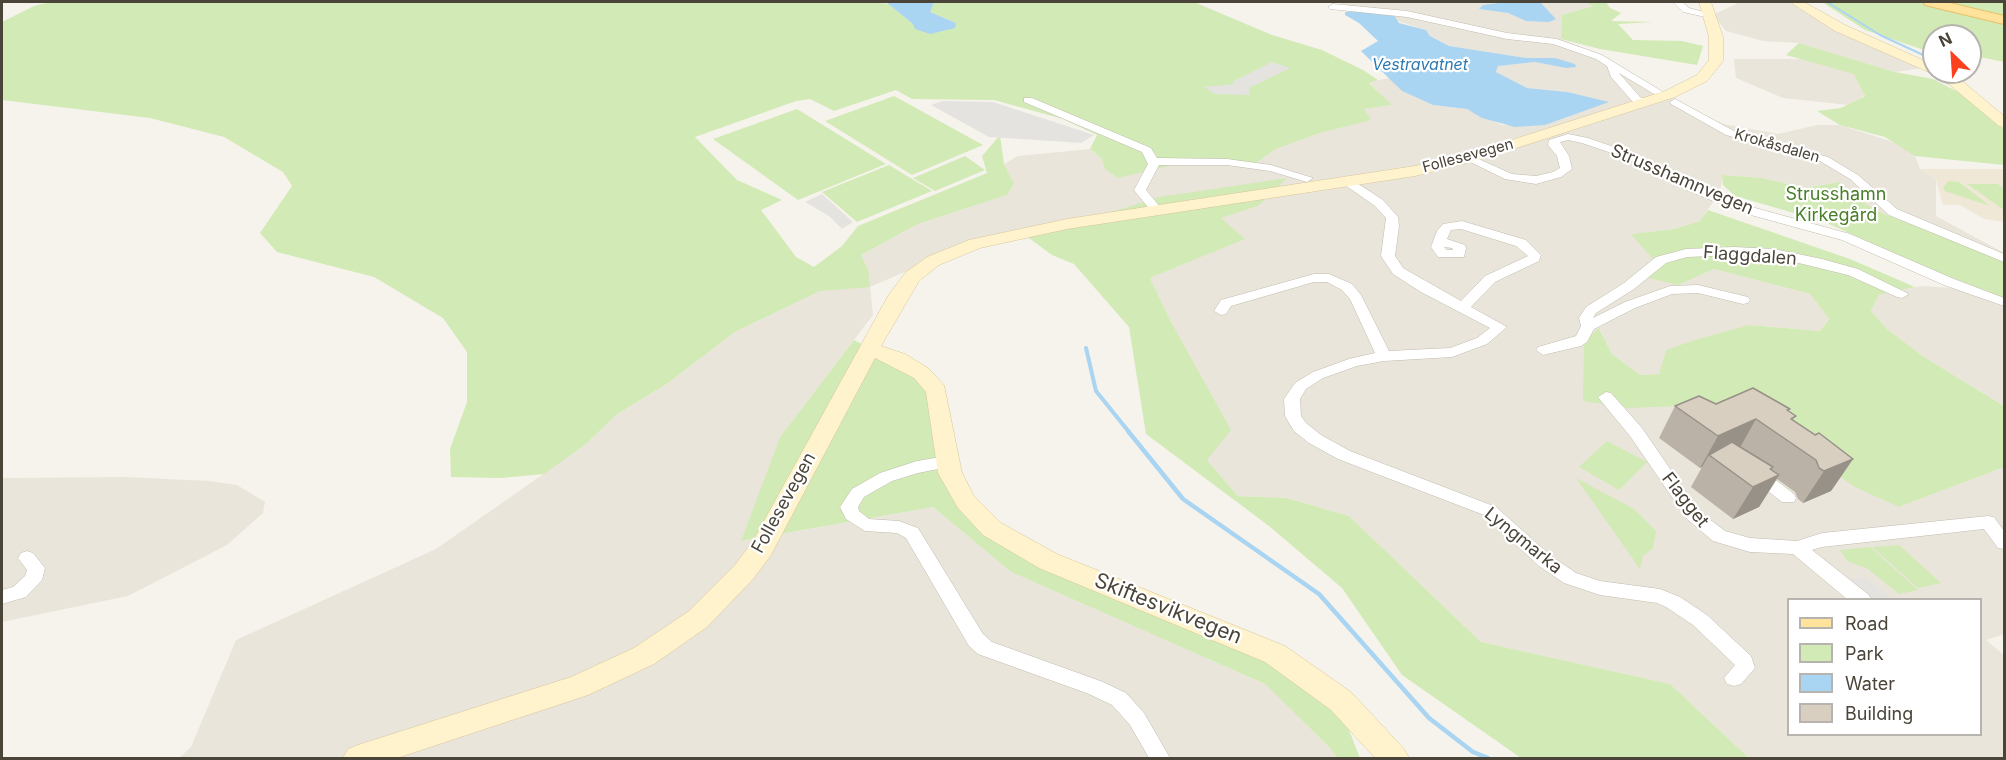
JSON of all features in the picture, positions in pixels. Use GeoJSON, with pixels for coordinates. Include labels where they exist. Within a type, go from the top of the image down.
{"type":"FeatureCollection","features":[{"type":"Feature","properties":{"kind":"main road"},"geometry":{"type":"LineString","coordinates":[[1796,2],[1840,28],[1922,65]]}},
{"type":"Feature","properties":{"kind":"main road"},"geometry":{"type":"LineString","coordinates":[[1930,2],[2004,20]]}},
{"type":"Feature","properties":{"kind":"main road","name":"Follesevegen"},"geometry":{"type":"LineString","coordinates":[[358,759],[578,687],[644,656],[698,619],[744,572],[762,548],[904,287],[922,269],[946,255],[975,244],[1021,233],[1155,208],[1416,171],[1468,158],[1651,97],[1682,89],[1710,70],[1718,56],[1718,47],[1707,8]]}},
{"type":"Feature","properties":{"kind":"main road"},"geometry":{"type":"LineString","coordinates":[[1957,84],[2004,123]]}},
{"type":"Feature","properties":{"kind":"main road","name":"Skiftesvikvegen"},"geometry":{"type":"LineString","coordinates":[[865,355],[906,365],[921,373],[936,390],[940,403],[947,462],[957,488],[978,516],[1009,540],[1048,561],[1204,622],[1275,654],[1341,701],[1394,759]]}},
{"type":"Feature","properties":{"kind":"street","name":"Follesevegen"},"geometry":{"type":"LineString","coordinates":[[1677,2],[1686,10],[1707,8]]}},
{"type":"Feature","properties":{"kind":"street"},"geometry":{"type":"LineString","coordinates":[[1334,4],[1407,14],[1507,36],[1547,39],[1588,52],[1610,64],[1651,97]]}},
{"type":"Feature","properties":{"kind":"street"},"geometry":{"type":"LineString","coordinates":[[1610,64],[1615,75],[1636,99],[1651,97]]}},
{"type":"Feature","properties":{"kind":"street"},"geometry":{"type":"LineString","coordinates":[[1028,100],[1127,140],[1147,150],[1154,161]]}},
{"type":"Feature","properties":{"kind":"street","name":"Krokåsdalen"},"geometry":{"type":"LineString","coordinates":[[1675,102],[1730,133],[1824,159],[1854,177],[1893,212],[2004,258]]}},
{"type":"Feature","properties":{"kind":"street","name":"Strusshamnvegen"},"geometry":{"type":"LineString","coordinates":[[1468,158],[1509,177],[1536,180],[1557,175],[1566,170],[1563,156],[1554,145],[1555,140],[1568,137],[1584,140],[1636,158],[1693,188],[1735,205],[1846,237],[1949,282],[2004,302]]}},
{"type":"Feature","properties":{"kind":"street"},"geometry":{"type":"LineString","coordinates":[[1154,161],[1227,162],[1271,168],[1307,178]]}},
{"type":"Feature","properties":{"kind":"street"},"geometry":{"type":"LineString","coordinates":[[1154,161],[1140,190],[1155,208]]}},
{"type":"Feature","properties":{"kind":"street"},"geometry":{"type":"LineString","coordinates":[[1349,182],[1380,203],[1392,217],[1393,226],[1388,255],[1393,265],[1416,284],[1463,307],[1490,279],[1534,258],[1535,255],[1521,243],[1462,225],[1447,227],[1440,240]]}},
{"type":"Feature","properties":{"kind":"street","name":"Flaggdalen"},"geometry":{"type":"LineString","coordinates":[[1543,350],[1576,343],[1582,339],[1587,327],[1586,318],[1591,310],[1629,286],[1661,260],[1698,251],[1774,254],[1817,262],[1853,272],[1902,294]]}},
{"type":"Feature","properties":{"kind":"street"},"geometry":{"type":"LineString","coordinates":[[1221,311],[1226,303],[1262,291],[1314,278],[1329,278],[1347,287],[1356,298],[1384,356]]}},
{"type":"Feature","properties":{"kind":"street","name":"Flaggdalen"},"geometry":{"type":"LineString","coordinates":[[1587,327],[1630,305],[1670,290],[1698,289],[1743,300]]}},
{"type":"Feature","properties":{"kind":"street","name":"Lyngmarka"},"geometry":{"type":"LineString","coordinates":[[1463,307],[1500,327],[1482,341],[1452,352],[1384,356],[1332,368],[1300,386],[1292,399],[1291,408],[1300,427],[1315,439],[1344,455],[1490,511],[1545,561],[1570,578],[1599,588],[1660,596],[1673,602],[1700,620],[1744,662],[1744,668],[1734,678]]}},
{"type":"Feature","properties":{"kind":"street","name":"Flagget"},"geometry":{"type":"LineString","coordinates":[[1606,397],[1636,432],[1693,515],[1706,528],[1719,536],[1750,545],[1797,548],[1822,540],[1988,522],[2004,543]]}},
{"type":"Feature","properties":{"kind":"street"},"geometry":{"type":"LineString","coordinates":[[947,462],[917,467],[886,477],[858,493],[849,507],[852,514],[865,525],[899,527],[912,533],[976,640],[985,648],[1096,688],[1119,699],[1137,719],[1160,759]]}},
{"type":"Feature","properties":{"kind":"street"},"geometry":{"type":"LineString","coordinates":[[1743,465],[1788,498]]}},
{"type":"Feature","properties":{"kind":"street"},"geometry":{"type":"LineString","coordinates":[[1797,548],[1860,598]]}},
{"type":"Feature","properties":{"kind":"street"},"geometry":{"type":"LineString","coordinates":[[2,597],[19,592],[33,580],[36,568],[27,558]]}},
{"type":"Feature","properties":{"kind":"shaded area"},"geometry":{"type":"Polygon","coordinates":[[[1337,2],[1506,2],[1483,5],[1480,9],[1508,13],[1526,21],[1556,19],[1541,3],[1526,2],[1583,2],[1595,6],[1562,15],[1561,39],[1606,57],[1697,113],[1724,124],[1778,134],[1817,125],[1840,125],[1899,144],[1915,156],[1920,169],[1936,180],[1936,216],[2004,253],[2004,260],[1882,213],[1867,206],[1839,182],[1805,188],[1762,178],[1723,175],[1720,192],[1700,221],[1674,229],[1632,234],[1678,285],[1714,269],[1810,294],[1829,318],[1820,331],[1749,325],[1659,374],[1640,375],[1612,354],[1600,329],[1583,400],[1735,404],[1899,507],[2004,467],[2004,634],[1986,640],[2004,655],[2004,758],[1749,758],[1670,684],[1481,642],[1349,516],[1287,498],[1238,496],[1207,460],[1171,322],[1150,278],[1244,239],[1220,218],[1258,206],[1018,230],[923,264],[870,287],[873,315],[780,437],[742,541],[933,507],[1011,572],[1265,684],[1330,748],[1337,758],[179,758],[191,747],[236,640],[436,549],[585,445],[616,415],[668,383],[735,332],[820,291],[837,288],[868,269],[861,255],[918,224],[1007,195],[1014,184],[1004,164],[1018,156],[1090,149],[1101,158],[1105,169],[1177,164],[1253,165],[1276,149],[1320,133],[1370,119],[1363,109],[1391,105],[1369,82],[1390,78],[1402,91],[1433,105],[1467,109],[1502,125],[1545,125],[1599,105],[1567,92],[1526,88],[1496,72],[1498,66],[1535,62],[1566,68],[1555,58],[1526,58],[1449,46],[1430,36],[1426,30],[1337,2]]]}},
{"type":"Feature","properties":{"kind":"shaded area"},"geometry":{"type":"Polygon","coordinates":[[[1740,2],[1789,2],[1828,25],[1922,68],[1895,72],[1799,43],[1763,41],[1726,31],[1713,15],[1740,2]]]}},
{"type":"Feature","properties":{"kind":"shaded area"},"geometry":{"type":"Polygon","coordinates":[[[1734,59],[1803,59],[1854,73],[1865,95],[1849,105],[1783,98],[1736,78],[1734,59]]]}},
{"type":"Feature","properties":{"kind":"shaded area"},"geometry":{"type":"Polygon","coordinates":[[[1272,62],[1290,68],[1249,88],[1250,95],[1214,94],[1204,87],[1235,84],[1232,82],[1272,62]]]}},
{"type":"Feature","properties":{"kind":"shaded area"},"geometry":{"type":"Polygon","coordinates":[[[942,101],[993,102],[1094,135],[1081,143],[989,137],[931,105],[942,101]]]}},
{"type":"Feature","properties":{"kind":"shaded area"},"geometry":{"type":"Polygon","coordinates":[[[1920,169],[2004,169],[2004,222],[1984,219],[1960,205],[1943,205],[1936,180],[1920,169]]]}},
{"type":"Feature","properties":{"kind":"shaded area"},"geometry":{"type":"Polygon","coordinates":[[[822,194],[853,222],[842,229],[829,216],[805,202],[822,194]]]}},
{"type":"Feature","properties":{"kind":"shaded area"},"geometry":{"type":"Polygon","coordinates":[[[1921,286],[1966,289],[2004,298],[2004,406],[1924,357],[1887,329],[1871,311],[1879,295],[1921,286]]]}},
{"type":"Feature","properties":{"kind":"shaded area"},"geometry":{"type":"Polygon","coordinates":[[[125,477],[209,481],[237,485],[265,502],[263,513],[227,545],[128,596],[2,622],[2,478],[125,477]]]}},
{"type":"Feature","properties":{"kind":"shaded area"},"geometry":{"type":"Polygon","coordinates":[[[1865,577],[1890,598],[1865,598],[1842,579],[1865,577]]]}},
{"type":"Feature","properties":{"kind":"green space"},"geometry":{"type":"Polygon","coordinates":[[[51,2],[873,2],[889,4],[913,24],[956,23],[930,12],[934,2],[1194,2],[1272,35],[1322,50],[1363,70],[1378,80],[1369,83],[1392,105],[1364,109],[1371,120],[1320,133],[1276,149],[1253,165],[1177,164],[1118,178],[1105,169],[1101,158],[1090,149],[1097,135],[1063,119],[994,100],[912,99],[896,90],[834,111],[810,99],[796,101],[695,137],[737,180],[782,200],[761,210],[796,257],[814,267],[842,246],[858,226],[987,173],[982,156],[1000,135],[1004,164],[1014,184],[1007,195],[918,224],[861,255],[868,269],[870,287],[820,291],[735,332],[668,383],[616,415],[585,445],[544,474],[501,478],[451,477],[450,449],[467,402],[467,352],[443,318],[374,277],[277,252],[260,233],[292,186],[283,172],[224,137],[150,118],[2,100],[2,22],[34,6],[51,2]]]}},
{"type":"Feature","properties":{"kind":"green space"},"geometry":{"type":"Polygon","coordinates":[[[1583,2],[1606,2],[1610,8],[1621,13],[1611,21],[1654,22],[1618,24],[1633,40],[1682,41],[1703,46],[1697,65],[1600,49],[1561,39],[1562,15],[1594,6],[1583,2]]]}},
{"type":"Feature","properties":{"kind":"green space"},"geometry":{"type":"Polygon","coordinates":[[[1822,2],[2004,2],[2004,62],[1982,57],[1982,24],[1922,24],[1922,49],[1865,30],[1822,2]]]}},
{"type":"Feature","properties":{"kind":"green space"},"geometry":{"type":"Polygon","coordinates":[[[1799,43],[1895,72],[1922,77],[1922,84],[1943,84],[1983,105],[2004,130],[2004,165],[1915,156],[1885,137],[1840,125],[1817,111],[1841,108],[1865,96],[1854,74],[1786,55],[1799,43]]]}},
{"type":"Feature","properties":{"kind":"green space"},"geometry":{"type":"Polygon","coordinates":[[[894,96],[983,145],[912,175],[825,121],[894,96]]]}},
{"type":"Feature","properties":{"kind":"green space"},"geometry":{"type":"Polygon","coordinates":[[[797,109],[886,164],[798,200],[713,139],[797,109]]]}},
{"type":"Feature","properties":{"kind":"green space"},"geometry":{"type":"Polygon","coordinates":[[[965,156],[985,170],[935,191],[913,178],[965,156]]]}},
{"type":"Feature","properties":{"kind":"green space"},"geometry":{"type":"Polygon","coordinates":[[[889,165],[932,191],[857,222],[822,192],[889,165]]]}},
{"type":"Feature","properties":{"kind":"green space","name":"Strusshamn Kirkegård"},"geometry":{"type":"Polygon","coordinates":[[[1722,175],[1762,178],[1805,188],[1839,182],[1867,205],[1882,213],[2004,260],[2004,298],[1916,264],[1825,222],[1735,196],[1723,185],[1722,175]]]}},
{"type":"Feature","properties":{"kind":"green space"},"geometry":{"type":"Polygon","coordinates":[[[1287,178],[1258,206],[1221,218],[1245,239],[1150,278],[1171,322],[1231,430],[1207,460],[1238,496],[1287,498],[1349,516],[1481,642],[1670,684],[1749,758],[1521,758],[1402,675],[1342,588],[1269,526],[1146,434],[1129,327],[1074,264],[1052,255],[1018,230],[1066,227],[1159,197],[1287,178]]]}},
{"type":"Feature","properties":{"kind":"green space"},"geometry":{"type":"Polygon","coordinates":[[[1949,181],[1959,182],[1990,206],[1945,191],[1943,187],[1949,181]]]}},
{"type":"Feature","properties":{"kind":"green space"},"geometry":{"type":"Polygon","coordinates":[[[1967,184],[1998,184],[2004,189],[2004,210],[1967,184]]]}},
{"type":"Feature","properties":{"kind":"green space"},"geometry":{"type":"Polygon","coordinates":[[[1708,210],[1850,259],[1915,287],[1879,295],[1871,311],[1887,329],[1924,357],[2004,406],[2004,467],[1899,507],[1855,487],[1735,404],[1629,408],[1583,401],[1584,342],[1599,328],[1612,354],[1640,375],[1659,374],[1666,350],[1695,340],[1749,325],[1820,331],[1829,319],[1810,294],[1714,269],[1678,285],[1641,276],[1659,266],[1631,234],[1674,229],[1700,221],[1708,210]]]}},
{"type":"Feature","properties":{"kind":"green space"},"geometry":{"type":"Polygon","coordinates":[[[854,340],[935,383],[958,491],[1025,545],[1246,634],[1345,720],[1360,758],[1337,758],[1330,748],[1265,684],[1011,572],[933,507],[741,541],[780,437],[854,340]]]}},
{"type":"Feature","properties":{"kind":"green space"},"geometry":{"type":"Polygon","coordinates":[[[1607,441],[1647,462],[1619,490],[1579,467],[1607,441]]]}},
{"type":"Feature","properties":{"kind":"green space"},"geometry":{"type":"Polygon","coordinates":[[[1576,478],[1634,509],[1656,531],[1653,548],[1643,556],[1640,569],[1576,478]]]}},
{"type":"Feature","properties":{"kind":"green space"},"geometry":{"type":"Polygon","coordinates":[[[1899,545],[1941,583],[1918,588],[1872,547],[1899,545]]]}},
{"type":"Feature","properties":{"kind":"green space"},"geometry":{"type":"Polygon","coordinates":[[[1870,547],[1918,590],[1899,594],[1868,569],[1847,561],[1840,550],[1870,547]]]}},
{"type":"Feature","properties":{"kind":"water"},"geometry":{"type":"Polygon","coordinates":[[[886,2],[934,2],[930,12],[956,23],[955,28],[930,34],[915,29],[913,24],[886,2]]]}},
{"type":"Feature","properties":{"kind":"water"},"geometry":{"type":"Polygon","coordinates":[[[1506,2],[1541,3],[1556,19],[1549,22],[1526,21],[1508,13],[1479,9],[1483,5],[1506,2]]]}},
{"type":"Feature","properties":{"kind":"water","name":"Vestravatnet"},"geometry":{"type":"Polygon","coordinates":[[[1367,10],[1393,14],[1399,23],[1426,30],[1430,36],[1449,46],[1526,58],[1555,58],[1575,64],[1576,67],[1566,68],[1535,62],[1498,66],[1496,72],[1527,88],[1567,92],[1609,102],[1545,125],[1515,127],[1482,118],[1467,109],[1433,105],[1402,91],[1361,51],[1378,41],[1359,23],[1345,15],[1345,12],[1367,10]]]}},
{"type":"Feature","properties":{"kind":"building"},"geometry":{"type":"Polygon","coordinates":[[[1753,388],[1790,409],[1787,410],[1796,416],[1791,419],[1815,435],[1819,433],[1853,459],[1824,471],[1819,468],[1816,460],[1756,419],[1718,436],[1675,406],[1699,396],[1716,404],[1753,388]]]}},
{"type":"Feature","properties":{"kind":"building"},"geometry":{"type":"Polygon","coordinates":[[[1732,442],[1773,467],[1770,469],[1779,475],[1753,487],[1709,455],[1732,442]]]}},
{"type":"Feature","properties":{"kind":"waterway"},"geometry":{"type":"LineString","coordinates":[[1827,2],[1880,35],[1922,54]]}},
{"type":"Feature","properties":{"kind":"waterway"},"geometry":{"type":"LineString","coordinates":[[1086,348],[1096,391],[1129,432]]}},
{"type":"Feature","properties":{"kind":"waterway"},"geometry":{"type":"LineString","coordinates":[[1128,431],[1183,499],[1319,594],[1429,718],[1473,752],[1488,758]]}}]}
